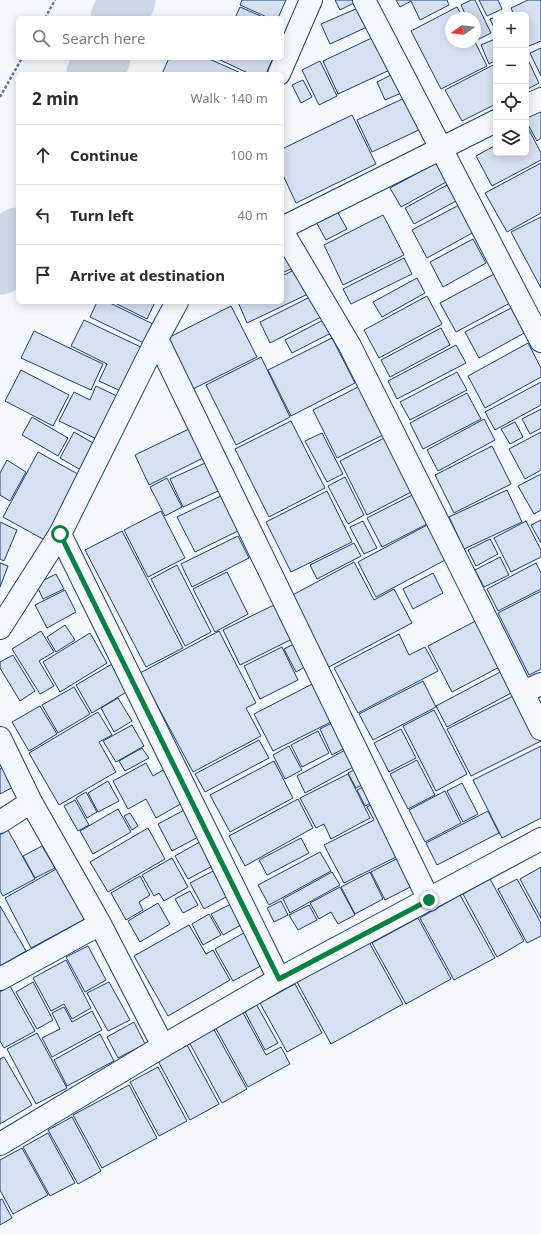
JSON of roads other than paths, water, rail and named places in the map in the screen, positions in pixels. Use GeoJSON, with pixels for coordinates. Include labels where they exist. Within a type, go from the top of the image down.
{"type":"FeatureCollection","features":[{"type":"Feature","properties":{"kind":"street"},"geometry":{"type":"LineString","coordinates":[[280,72],[311,0]]}},
{"type":"Feature","properties":{"kind":"street"},"geometry":{"type":"LineString","coordinates":[[364,0],[541,341]]}},
{"type":"Feature","properties":{"kind":"street"},"geometry":{"type":"LineString","coordinates":[[529,105],[541,99]]}},
{"type":"Feature","properties":{"kind":"street"},"geometry":{"type":"LineString","coordinates":[[284,229],[493,122]]}},
{"type":"Feature","properties":{"kind":"street"},"geometry":{"type":"LineString","coordinates":[[284,233],[350,346],[532,688],[541,729]]}},
{"type":"Feature","properties":{"kind":"street"},"geometry":{"type":"LineString","coordinates":[[0,628],[60,534],[176,304]]}},
{"type":"Feature","properties":{"kind":"street"},"geometry":{"type":"LineString","coordinates":[[157,339],[429,900]]}},
{"type":"Feature","properties":{"kind":"street"},"geometry":{"type":"LineString","coordinates":[[60,534],[279,979]]}},
{"type":"Feature","properties":{"kind":"street"},"geometry":{"type":"LineString","coordinates":[[0,738],[31,802],[100,924],[163,1046]]}},
{"type":"Feature","properties":{"kind":"street"},"geometry":{"type":"LineString","coordinates":[[0,822],[31,802]]}},
{"type":"Feature","properties":{"kind":"street"},"geometry":{"type":"LineString","coordinates":[[0,1144],[163,1046],[279,979],[541,839]]}},
{"type":"Feature","properties":{"kind":"street"},"geometry":{"type":"LineString","coordinates":[[0,980],[100,924]]}},
{"type":"Feature","properties":{"kind":"waterway"},"geometry":{"type":"LineString","coordinates":[[120,16],[127,0]]}},
{"type":"Feature","properties":{"kind":"waterway"},"geometry":{"type":"LineString","coordinates":[[96,72],[101,60]]}},
{"type":"Feature","properties":{"kind":"waterway"},"geometry":{"type":"LineString","coordinates":[[0,266],[16,239]]}}]}
